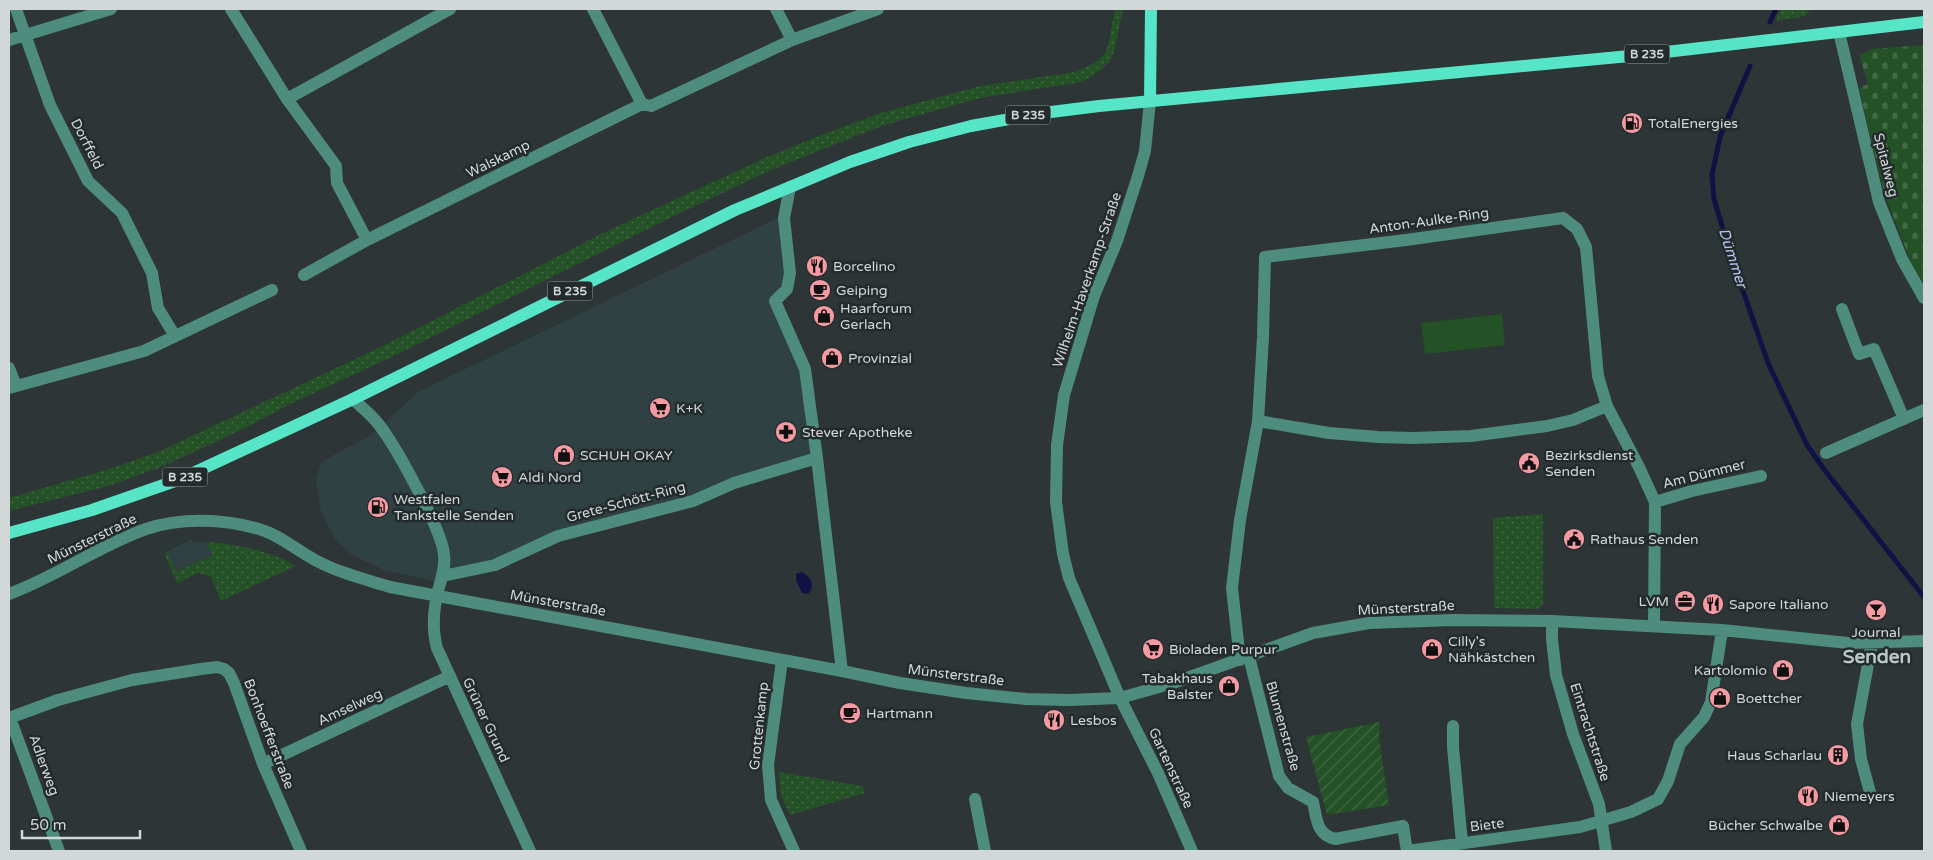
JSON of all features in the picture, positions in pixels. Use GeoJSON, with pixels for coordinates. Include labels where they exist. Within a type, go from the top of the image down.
{"type":"FeatureCollection","features":[{"type":"Feature","properties":{"kind":"main road"},"geometry":{"type":"LineString","coordinates":[[1150,101],[1151,9]]}},
{"type":"Feature","properties":{"kind":"main road","name":"B 235"},"geometry":{"type":"LineString","coordinates":[[9,533],[92,510],[178,480],[353,399],[735,210],[850,162],[909,142],[970,126],[1043,113],[1150,101],[1622,57],[1924,22]]}},
{"type":"Feature","properties":{"kind":"street","name":"Dorffeld"},"geometry":{"type":"LineString","coordinates":[[16,9],[50,105],[88,181],[122,213],[152,273],[158,308],[175,336]]}},
{"type":"Feature","properties":{"kind":"street"},"geometry":{"type":"LineString","coordinates":[[9,40],[111,9]]}},
{"type":"Feature","properties":{"kind":"street"},"geometry":{"type":"LineString","coordinates":[[231,9],[287,99],[336,166],[337,184],[367,240]]}},
{"type":"Feature","properties":{"kind":"street"},"geometry":{"type":"LineString","coordinates":[[287,99],[450,9]]}},
{"type":"Feature","properties":{"kind":"street"},"geometry":{"type":"LineString","coordinates":[[593,9],[642,104]]}},
{"type":"Feature","properties":{"kind":"street"},"geometry":{"type":"LineString","coordinates":[[776,9],[792,40]]}},
{"type":"Feature","properties":{"kind":"street","name":"Walskamp"},"geometry":{"type":"LineString","coordinates":[[304,276],[367,240],[642,104],[651,106],[792,40],[878,9]]}},
{"type":"Feature","properties":{"kind":"street","name":"Spitalweg"},"geometry":{"type":"LineString","coordinates":[[1839,32],[1879,202],[1902,259],[1924,298]]}},
{"type":"Feature","properties":{"kind":"street","name":"Wilhelm-Haverkamp-Straße"},"geometry":{"type":"LineString","coordinates":[[1120,698],[1069,578],[1057,524],[1056,456],[1064,395],[1094,296],[1117,241],[1144,152],[1150,101]]}},
{"type":"Feature","properties":{"kind":"street"},"geometry":{"type":"LineString","coordinates":[[790,187],[784,218],[790,273],[787,289],[775,300],[805,369],[818,458],[842,670]]}},
{"type":"Feature","properties":{"kind":"street","name":"Anton-Aulke-Ring"},"geometry":{"type":"LineString","coordinates":[[1244,658],[1232,588],[1240,520],[1258,421],[1265,257],[1563,218],[1577,228],[1586,247],[1598,376],[1607,406],[1655,502],[1654,625]]}},
{"type":"Feature","properties":{"kind":"street"},"geometry":{"type":"LineString","coordinates":[[9,368],[13,387],[144,351],[272,290]]}},
{"type":"Feature","properties":{"kind":"street"},"geometry":{"type":"LineString","coordinates":[[1842,309],[1859,354],[1874,349],[1904,419]]}},
{"type":"Feature","properties":{"kind":"street"},"geometry":{"type":"LineString","coordinates":[[353,399],[376,420],[394,447],[436,528],[444,554],[443,576],[437,596]]}},
{"type":"Feature","properties":{"kind":"street"},"geometry":{"type":"LineString","coordinates":[[1258,421],[1378,437],[1471,436],[1548,426],[1573,420],[1607,406]]}},
{"type":"Feature","properties":{"kind":"street"},"geometry":{"type":"LineString","coordinates":[[1826,453],[1924,410]]}},
{"type":"Feature","properties":{"kind":"street","name":"Grete-Schött-Ring"},"geometry":{"type":"LineString","coordinates":[[443,576],[495,565],[558,536],[693,501],[734,482],[818,458]]}},
{"type":"Feature","properties":{"kind":"street","name":"Am Dümmer"},"geometry":{"type":"LineString","coordinates":[[1655,502],[1692,491],[1761,476]]}},
{"type":"Feature","properties":{"kind":"street","name":"Münsterstraße"},"geometry":{"type":"LineString","coordinates":[[9,594],[78,562],[119,540],[148,528],[173,523],[204,521],[230,523],[260,530],[288,543],[314,560],[340,572],[390,588],[842,670],[900,683],[966,693],[1016,698],[1069,700],[1120,698],[1174,683],[1313,633],[1369,623],[1453,620],[1552,621],[1722,630],[1848,643],[1924,641]]}},
{"type":"Feature","properties":{"kind":"street","name":"Grüner Grund"},"geometry":{"type":"LineString","coordinates":[[437,596],[433,632],[437,648],[530,851]]}},
{"type":"Feature","properties":{"kind":"street","name":"Eintrachtstraße"},"geometry":{"type":"LineString","coordinates":[[1552,621],[1556,675],[1573,734],[1599,804],[1606,851]]}},
{"type":"Feature","properties":{"kind":"street","name":"Biete"},"geometry":{"type":"LineString","coordinates":[[1453,726],[1453,747],[1462,843],[1580,827],[1631,812],[1658,799],[1668,781],[1680,744],[1704,717],[1711,702],[1722,630]]}},
{"type":"Feature","properties":{"kind":"street"},"geometry":{"type":"LineString","coordinates":[[1871,796],[1861,759],[1856,724],[1872,643]]}},
{"type":"Feature","properties":{"kind":"street","name":"Blumenstraße"},"geometry":{"type":"LineString","coordinates":[[1244,658],[1279,776],[1288,788],[1313,802],[1320,830],[1325,836],[1335,839],[1403,826],[1407,851],[1462,843]]}},
{"type":"Feature","properties":{"kind":"street","name":"Grottenkamp"},"geometry":{"type":"LineString","coordinates":[[782,660],[768,765],[771,800],[794,851]]}},
{"type":"Feature","properties":{"kind":"street","name":"Bonhoefferstraße"},"geometry":{"type":"LineString","coordinates":[[10,718],[58,700],[132,680],[217,667],[224,668],[229,672],[263,764],[301,851]]}},
{"type":"Feature","properties":{"kind":"street","name":"Amselweg"},"geometry":{"type":"LineString","coordinates":[[263,764],[450,676]]}},
{"type":"Feature","properties":{"kind":"street","name":"Gartenstraße"},"geometry":{"type":"LineString","coordinates":[[1120,698],[1158,773],[1192,851]]}},
{"type":"Feature","properties":{"kind":"street","name":"Adlerweg"},"geometry":{"type":"LineString","coordinates":[[10,718],[59,851]]}},
{"type":"Feature","properties":{"kind":"street"},"geometry":{"type":"LineString","coordinates":[[974,799],[985,851]]}},
{"type":"Feature","properties":{"kind":"shaded area"},"geometry":{"type":"Polygon","coordinates":[[[788,213],[792,260],[774,301],[801,371],[814,454],[693,497],[495,561],[438,582],[384,570],[352,555],[335,539],[321,511],[316,481],[321,462],[371,435],[418,392],[788,213]]]}},
{"type":"Feature","properties":{"kind":"shaded area"},"geometry":{"type":"Polygon","coordinates":[[[192,539],[193,542],[206,542],[213,556],[202,559],[176,572],[166,552],[192,539]]]}},
{"type":"Feature","properties":{"kind":"shaded area"},"geometry":{"type":"Polygon","coordinates":[[[801,572],[810,579],[812,585],[808,594],[802,593],[796,580],[796,574],[801,572]]]}},
{"type":"Feature","properties":{"kind":"green space"},"geometry":{"type":"Polygon","coordinates":[[[1115,9],[1123,9],[1111,60],[1101,70],[1082,82],[980,98],[884,125],[826,148],[771,170],[676,215],[396,355],[166,465],[112,485],[9,511],[9,498],[109,469],[158,452],[391,342],[607,231],[767,157],[881,113],[980,86],[1075,72],[1093,64],[1104,55],[1108,46],[1115,9]]]}},
{"type":"Feature","properties":{"kind":"green space"},"geometry":{"type":"Polygon","coordinates":[[[1781,9],[1811,9],[1805,16],[1776,21],[1781,9]]]}},
{"type":"Feature","properties":{"kind":"green space"},"geometry":{"type":"Polygon","coordinates":[[[1924,45],[1924,285],[1911,262],[1884,193],[1859,88],[1868,84],[1859,55],[1872,49],[1924,45]]]}},
{"type":"Feature","properties":{"kind":"green space"},"geometry":{"type":"Polygon","coordinates":[[[1502,314],[1505,345],[1425,354],[1421,323],[1502,314]]]}},
{"type":"Feature","properties":{"kind":"green space"},"geometry":{"type":"Polygon","coordinates":[[[1543,514],[1543,605],[1537,609],[1494,608],[1493,518],[1543,514]]]}},
{"type":"Feature","properties":{"kind":"green space"},"geometry":{"type":"Polygon","coordinates":[[[206,542],[252,549],[285,560],[296,566],[221,601],[211,577],[198,573],[177,583],[164,553],[166,552],[177,572],[202,559],[213,556],[206,542]]]}},
{"type":"Feature","properties":{"kind":"green space"},"geometry":{"type":"Polygon","coordinates":[[[1380,722],[1379,739],[1389,805],[1327,815],[1306,737],[1380,722]]]}},
{"type":"Feature","properties":{"kind":"green space"},"geometry":{"type":"Polygon","coordinates":[[[779,772],[863,786],[865,793],[790,815],[781,796],[779,772]]]}},
{"type":"Feature","properties":{"kind":"waterway","name":"Dümmer"},"geometry":{"type":"LineString","coordinates":[[1770,22],[1776,9]]}},
{"type":"Feature","properties":{"kind":"waterway","name":"Dümmer"},"geometry":{"type":"LineString","coordinates":[[1750,66],[1720,137],[1712,175],[1714,199],[1732,259],[1768,363],[1807,445],[1924,597]]}},
{"type":"Feature","properties":{"kind":"place","name":"TotalEnergies"},"geometry":{"type":"Point","coordinates":[1632,123]}},
{"type":"Feature","properties":{"kind":"place","name":"Borcelino"},"geometry":{"type":"Point","coordinates":[817,266]}},
{"type":"Feature","properties":{"kind":"place","name":"Geiping"},"geometry":{"type":"Point","coordinates":[820,290]}},
{"type":"Feature","properties":{"kind":"place","name":"Haarforum Gerlach"},"geometry":{"type":"Point","coordinates":[824,316]}},
{"type":"Feature","properties":{"kind":"place","name":"Provinzial"},"geometry":{"type":"Point","coordinates":[832,358]}},
{"type":"Feature","properties":{"kind":"place","name":"K+K"},"geometry":{"type":"Point","coordinates":[660,408]}},
{"type":"Feature","properties":{"kind":"place","name":"Stever Apotheke"},"geometry":{"type":"Point","coordinates":[786,432]}},
{"type":"Feature","properties":{"kind":"place","name":"SCHUH OKAY"},"geometry":{"type":"Point","coordinates":[564,455]}},
{"type":"Feature","properties":{"kind":"place","name":"Bezirksdienst Senden"},"geometry":{"type":"Point","coordinates":[1529,463]}},
{"type":"Feature","properties":{"kind":"place","name":"Aldi Nord"},"geometry":{"type":"Point","coordinates":[502,477]}},
{"type":"Feature","properties":{"kind":"place","name":"Westfalen Tankstelle Senden"},"geometry":{"type":"Point","coordinates":[378,507]}},
{"type":"Feature","properties":{"kind":"place","name":"Rathaus Senden"},"geometry":{"type":"Point","coordinates":[1574,539]}},
{"type":"Feature","properties":{"kind":"place","name":"LVM"},"geometry":{"type":"Point","coordinates":[1685,601]}},
{"type":"Feature","properties":{"kind":"place","name":"Sapore Italiano"},"geometry":{"type":"Point","coordinates":[1713,604]}},
{"type":"Feature","properties":{"kind":"place","name":"Journal"},"geometry":{"type":"Point","coordinates":[1876,610]}},
{"type":"Feature","properties":{"kind":"place","name":"Bioladen Purpur"},"geometry":{"type":"Point","coordinates":[1153,649]}},
{"type":"Feature","properties":{"kind":"place","name":"Cilly's Nähkästchen"},"geometry":{"type":"Point","coordinates":[1432,649]}},
{"type":"Feature","properties":{"kind":"place","name":"Kartolomio"},"geometry":{"type":"Point","coordinates":[1783,670]}},
{"type":"Feature","properties":{"kind":"place","name":"Tabakhaus Balster"},"geometry":{"type":"Point","coordinates":[1229,686]}},
{"type":"Feature","properties":{"kind":"place","name":"Boettcher"},"geometry":{"type":"Point","coordinates":[1720,698]}},
{"type":"Feature","properties":{"kind":"place","name":"Hartmann"},"geometry":{"type":"Point","coordinates":[850,713]}},
{"type":"Feature","properties":{"kind":"place","name":"Lesbos"},"geometry":{"type":"Point","coordinates":[1054,720]}},
{"type":"Feature","properties":{"kind":"place","name":"Haus Scharlau"},"geometry":{"type":"Point","coordinates":[1838,755]}},
{"type":"Feature","properties":{"kind":"place","name":"Niemeyers"},"geometry":{"type":"Point","coordinates":[1808,796]}},
{"type":"Feature","properties":{"kind":"place","name":"Bücher Schwalbe"},"geometry":{"type":"Point","coordinates":[1839,825]}},
{"type":"Feature","properties":{"kind":"district","name":"Senden"},"geometry":{"type":"Point","coordinates":[1877,657]}}]}
